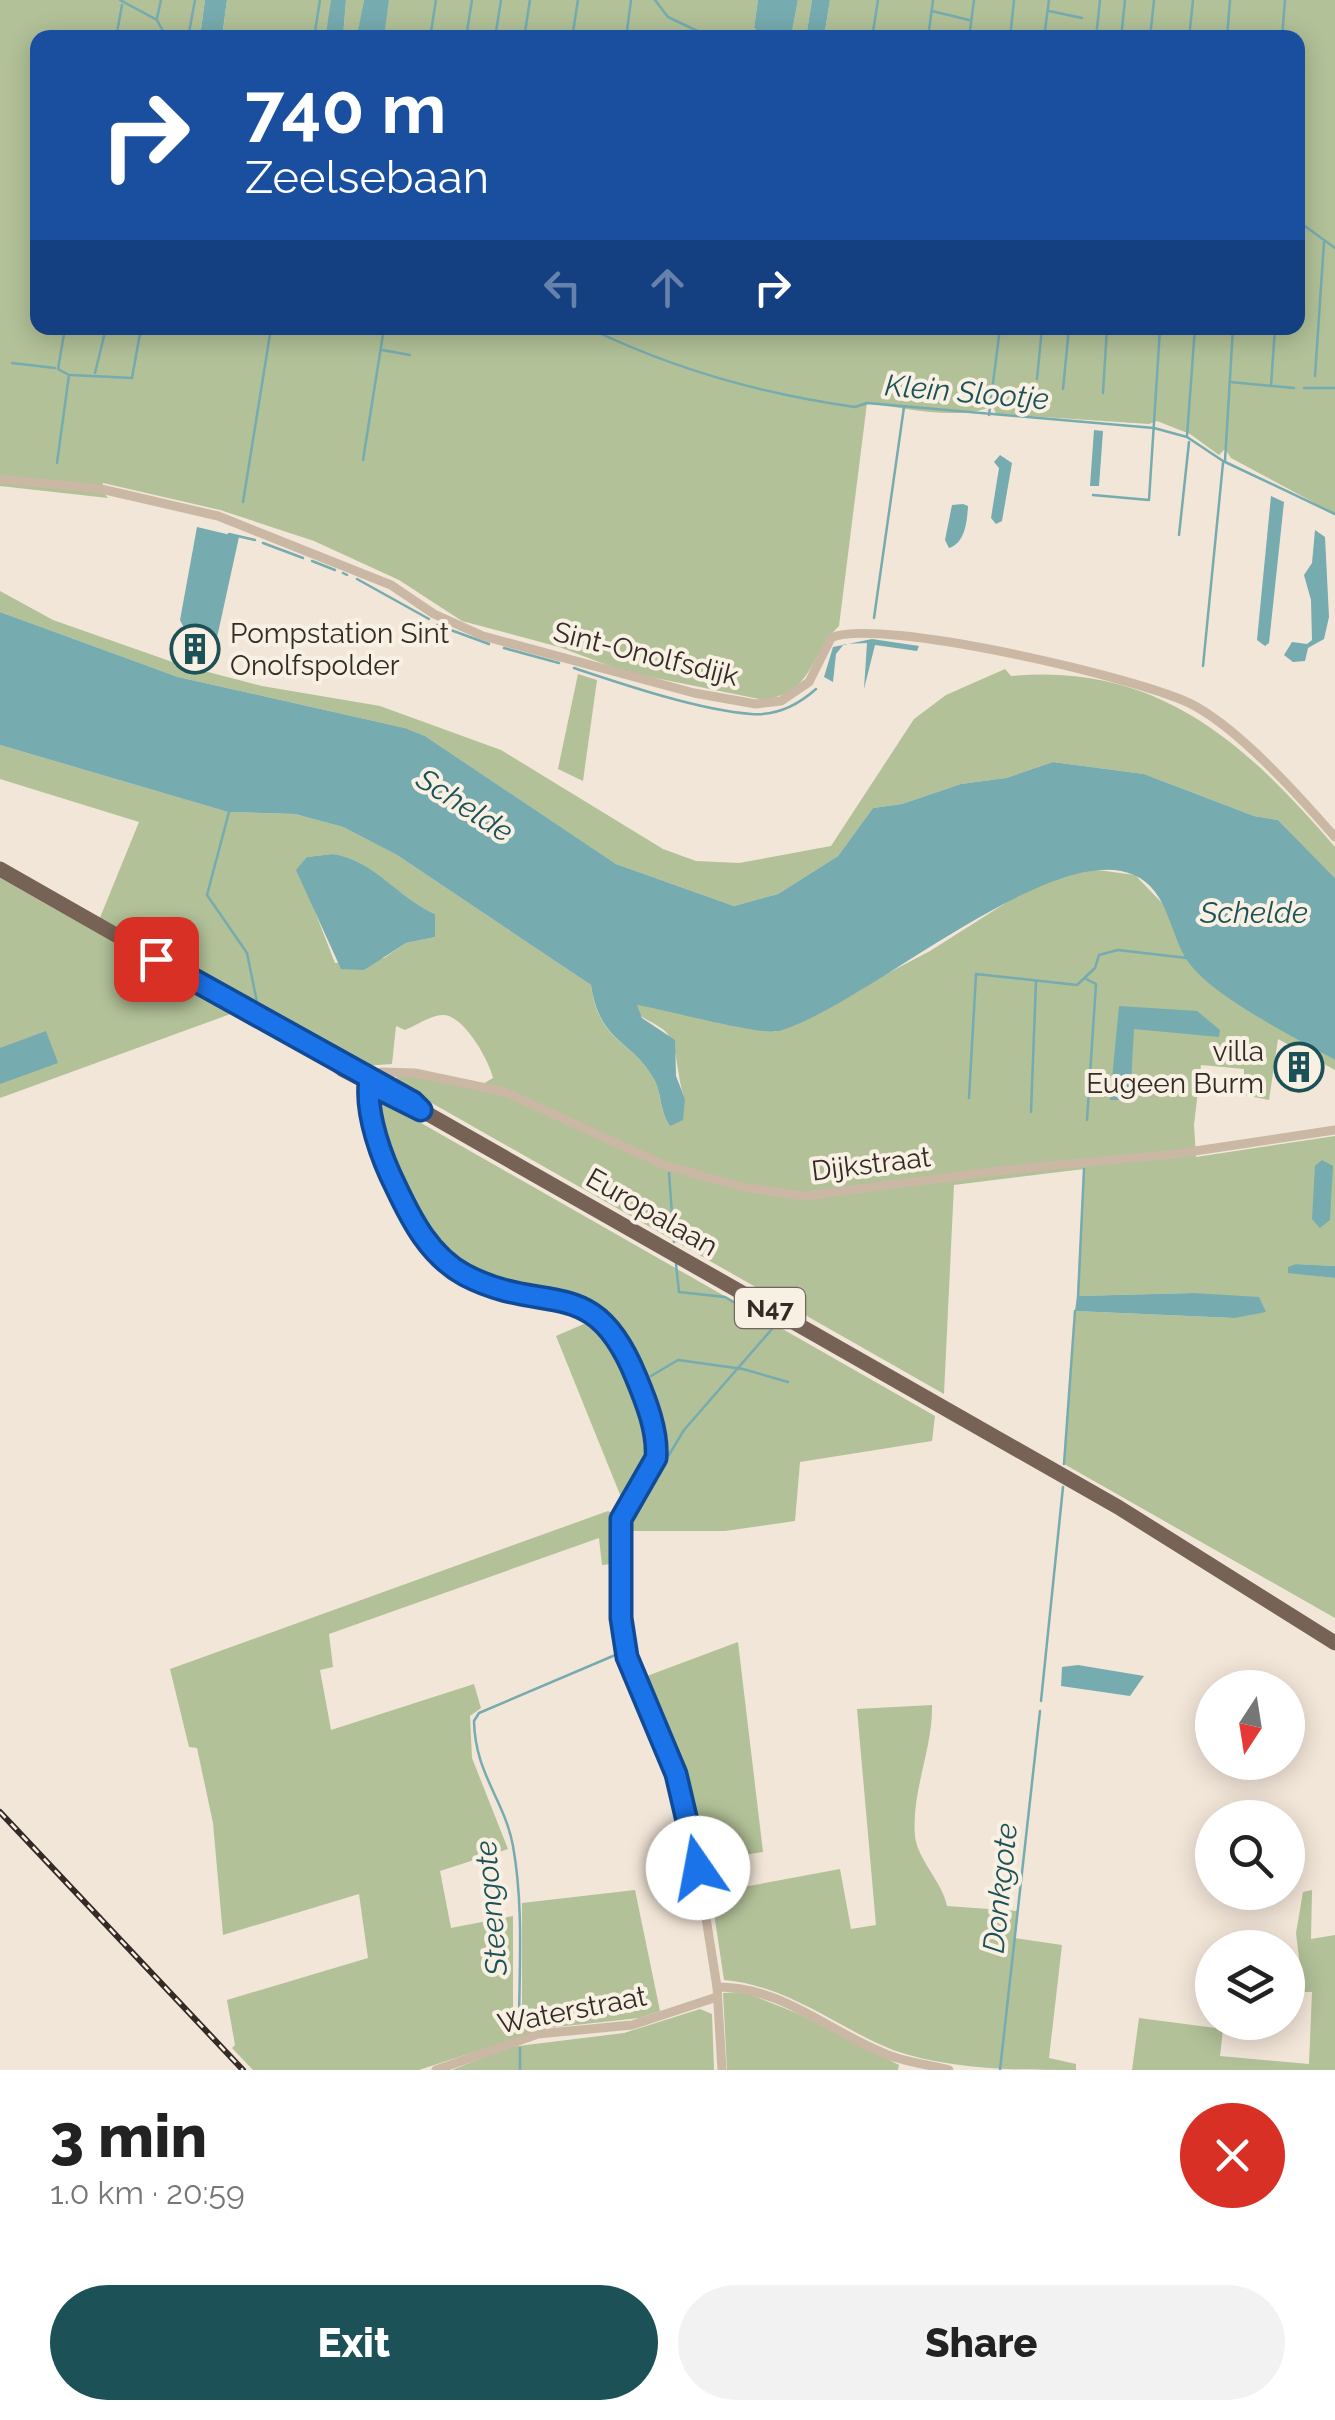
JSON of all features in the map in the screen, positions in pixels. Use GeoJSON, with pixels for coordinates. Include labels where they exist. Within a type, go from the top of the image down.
{"type":"FeatureCollection","features":[{"type":"Feature","properties":{"kind":"main road","name":"N47"},"geometry":{"type":"LineString","coordinates":[[0,870],[371,1081]]}},
{"type":"Feature","properties":{"kind":"main road","name":"Europalaan"},"geometry":{"type":"LineString","coordinates":[[371,1081],[1335,1634]]}},
{"type":"Feature","properties":{"kind":"main road","name":"Europalaan"},"geometry":{"type":"LineString","coordinates":[[1118,1507],[1335,1643]]}},
{"type":"Feature","properties":{"kind":"street","name":"Sint-Onolfsdijk"},"geometry":{"type":"LineString","coordinates":[[0,479],[101,489],[218,516],[391,585],[456,626],[483,636],[556,653],[625,676],[744,702],[772,704],[795,694],[814,676],[831,638],[857,632],[922,637],[1111,674],[1198,708],[1296,794],[1335,836]]}},
{"type":"Feature","properties":{"kind":"street","name":"Dijkstraat"},"geometry":{"type":"LineString","coordinates":[[371,1081],[380,1072],[414,1073],[481,1085],[537,1104],[677,1169],[742,1187],[804,1196],[1006,1170],[1175,1154],[1335,1130]]}},
{"type":"Feature","properties":{"kind":"street"},"geometry":{"type":"LineString","coordinates":[[371,1081],[386,1166],[417,1230],[462,1274],[490,1286],[570,1302],[600,1316],[626,1352],[644,1397],[656,1458],[621,1519],[621,1618],[627,1657],[676,1774],[692,1830],[717,1992],[722,2070]]}},
{"type":"Feature","properties":{"kind":"street","name":"Waterstraat"},"geometry":{"type":"LineString","coordinates":[[436,2070],[538,2034],[632,2025],[717,1992],[748,1987],[776,1996],[880,2052],[948,2070]]}},
{"type":"Feature","properties":{"kind":"green space"},"geometry":{"type":"Polygon","coordinates":[[[0,0],[205,0],[201,30],[30,30],[30,335],[1305,335],[1305,30],[825,30],[830,0],[1335,0],[1335,514],[1231,458],[1225,449],[1219,455],[1190,434],[1157,421],[1149,424],[996,414],[993,406],[964,413],[931,412],[867,403],[839,626],[802,681],[781,695],[764,700],[626,672],[559,647],[462,621],[399,580],[314,541],[220,510],[103,483],[101,489],[108,498],[0,486],[0,0]]]}},
{"type":"Feature","properties":{"kind":"green space"},"geometry":{"type":"Polygon","coordinates":[[[227,0],[331,0],[329,30],[223,30],[227,0]]]}},
{"type":"Feature","properties":{"kind":"green space"},"geometry":{"type":"Polygon","coordinates":[[[346,0],[364,0],[359,30],[344,30],[346,0]]]}},
{"type":"Feature","properties":{"kind":"green space"},"geometry":{"type":"Polygon","coordinates":[[[389,0],[758,0],[756,30],[384,30],[389,0]]]}},
{"type":"Feature","properties":{"kind":"green space"},"geometry":{"type":"Polygon","coordinates":[[[798,0],[812,0],[807,30],[792,30],[798,0]]]}},
{"type":"Feature","properties":{"kind":"green space"},"geometry":{"type":"Polygon","coordinates":[[[0,591],[53,620],[181,665],[262,686],[380,706],[501,750],[663,849],[696,861],[739,863],[831,846],[914,719],[946,695],[1005,669],[1011,676],[1063,675],[1111,682],[1194,717],[1267,774],[1335,847],[1335,878],[1278,820],[1254,816],[1144,774],[1053,762],[1006,778],[961,784],[902,804],[873,808],[838,856],[778,894],[734,906],[616,864],[425,736],[405,728],[178,677],[0,612],[0,591]]]}},
{"type":"Feature","properties":{"kind":"green space"},"geometry":{"type":"Polygon","coordinates":[[[578,674],[597,680],[583,781],[558,769],[578,674]]]}},
{"type":"Feature","properties":{"kind":"green space"},"geometry":{"type":"Polygon","coordinates":[[[0,745],[228,812],[295,814],[343,827],[397,855],[591,985],[595,1005],[609,1031],[637,1057],[655,1081],[670,1126],[685,1099],[675,1053],[670,1037],[637,1013],[637,1004],[776,1032],[930,951],[1028,889],[1090,869],[1135,875],[1165,906],[1190,964],[1235,1000],[1335,1060],[1335,1070],[1278,1039],[1269,1100],[1244,1095],[1244,1069],[1201,1065],[1194,1125],[1196,1157],[1335,1136],[1335,1266],[1296,1264],[1288,1272],[1335,1278],[1335,1618],[1064,1464],[1075,1311],[1234,1318],[1193,1293],[1077,1296],[1084,1169],[954,1185],[944,1394],[393,1081],[401,1073],[481,1085],[493,1078],[474,1040],[452,1017],[435,1016],[405,1030],[396,1026],[392,1064],[363,1066],[97,925],[139,822],[0,779],[0,745]],[[333,854],[307,857],[310,899],[335,963],[384,958],[406,943],[435,937],[435,914],[347,858],[333,854]]]}},
{"type":"Feature","properties":{"kind":"green space"},"geometry":{"type":"Polygon","coordinates":[[[0,878],[236,1012],[0,1098],[0,878]]]}},
{"type":"Feature","properties":{"kind":"green space"},"geometry":{"type":"Polygon","coordinates":[[[379,1099],[935,1416],[932,1441],[800,1462],[795,1521],[725,1531],[622,1531],[663,1451],[649,1389],[628,1343],[601,1308],[586,1299],[496,1282],[469,1271],[446,1254],[427,1234],[399,1184],[381,1129],[375,1101],[379,1099]]]}},
{"type":"Feature","properties":{"kind":"green space"},"geometry":{"type":"Polygon","coordinates":[[[600,1317],[626,1352],[656,1446],[625,1507],[556,1336],[600,1317]]]}},
{"type":"Feature","properties":{"kind":"green space"},"geometry":{"type":"Polygon","coordinates":[[[608,1511],[614,1514],[613,1564],[602,1565],[599,1538],[329,1634],[333,1667],[320,1670],[331,1730],[474,1684],[481,1708],[470,1716],[472,1758],[508,1849],[440,1871],[451,1928],[513,1916],[513,2008],[522,2007],[522,1903],[635,1890],[660,2011],[639,2018],[548,2028],[419,2070],[253,2070],[232,2048],[235,2045],[227,2000],[368,1958],[359,1894],[223,1935],[213,1823],[197,1748],[189,1747],[170,1669],[608,1511]]]}},
{"type":"Feature","properties":{"kind":"green space"},"geometry":{"type":"Polygon","coordinates":[[[738,1642],[763,1852],[705,1861],[683,1776],[639,1679],[738,1642]]]}},
{"type":"Feature","properties":{"kind":"green space"},"geometry":{"type":"Polygon","coordinates":[[[932,1705],[916,1803],[917,1845],[947,1906],[1017,1911],[1015,1938],[1062,1945],[1049,2058],[1076,2064],[1076,2070],[983,2068],[915,2057],[871,2040],[790,1998],[724,1980],[711,1893],[840,1869],[851,1929],[876,1925],[857,1709],[932,1705]]]}},
{"type":"Feature","properties":{"kind":"green space"},"geometry":{"type":"Polygon","coordinates":[[[1312,1890],[1311,1939],[1335,1935],[1335,2070],[1132,2070],[1139,2018],[1195,2025],[1195,2040],[1222,2040],[1220,2056],[1309,2064],[1312,1992],[1305,1992],[1305,1930],[1297,1930],[1300,1910],[1305,1910],[1305,1892],[1312,1890]]]}},
{"type":"Feature","properties":{"kind":"green space"},"geometry":{"type":"Polygon","coordinates":[[[744,1992],[799,2014],[899,2065],[898,2070],[727,2070],[723,1993],[744,1992]]]}},
{"type":"Feature","properties":{"kind":"green space"},"geometry":{"type":"Polygon","coordinates":[[[700,2009],[712,2014],[714,2070],[452,2070],[510,2047],[624,2033],[700,2009]]]}},
{"type":"Feature","properties":{"kind":"water"},"geometry":{"type":"Polygon","coordinates":[[[205,0],[227,0],[223,30],[201,30],[205,0]]]}},
{"type":"Feature","properties":{"kind":"water"},"geometry":{"type":"Polygon","coordinates":[[[331,0],[346,0],[344,30],[327,30],[331,0]]]}},
{"type":"Feature","properties":{"kind":"water"},"geometry":{"type":"Polygon","coordinates":[[[364,0],[389,0],[385,30],[358,30],[364,0]]]}},
{"type":"Feature","properties":{"kind":"water"},"geometry":{"type":"Polygon","coordinates":[[[758,0],[798,0],[792,30],[754,28],[758,0]]]}},
{"type":"Feature","properties":{"kind":"water"},"geometry":{"type":"Polygon","coordinates":[[[812,0],[830,0],[825,30],[807,30],[812,0]]]}},
{"type":"Feature","properties":{"kind":"water"},"geometry":{"type":"Polygon","coordinates":[[[1094,430],[1103,431],[1099,486],[1090,486],[1094,430]]]}},
{"type":"Feature","properties":{"kind":"water"},"geometry":{"type":"Polygon","coordinates":[[[1000,455],[1012,463],[1002,521],[996,524],[991,518],[999,468],[994,462],[1000,455]]]}},
{"type":"Feature","properties":{"kind":"water"},"geometry":{"type":"Polygon","coordinates":[[[1271,496],[1284,502],[1269,643],[1265,646],[1257,640],[1271,496]]]}},
{"type":"Feature","properties":{"kind":"water"},"geometry":{"type":"Polygon","coordinates":[[[952,505],[968,506],[964,531],[959,542],[949,548],[945,540],[952,505]]]}},
{"type":"Feature","properties":{"kind":"water"},"geometry":{"type":"Polygon","coordinates":[[[197,527],[239,537],[216,642],[188,636],[180,620],[197,527]]]}},
{"type":"Feature","properties":{"kind":"water"},"geometry":{"type":"Polygon","coordinates":[[[1315,530],[1325,537],[1329,617],[1324,639],[1308,648],[1305,661],[1293,662],[1284,655],[1292,642],[1307,644],[1312,640],[1311,600],[1304,575],[1312,563],[1315,530]]]}},
{"type":"Feature","properties":{"kind":"water","name":"Schelde"},"geometry":{"type":"Polygon","coordinates":[[[0,612],[178,677],[405,728],[425,736],[616,864],[734,906],[778,894],[838,856],[873,808],[902,804],[961,784],[1006,778],[1053,762],[1144,774],[1254,816],[1278,820],[1335,878],[1335,1060],[1257,1016],[1201,976],[1182,952],[1162,903],[1146,882],[1134,875],[1099,870],[1056,880],[1008,902],[816,1016],[779,1031],[733,1026],[637,1005],[642,1018],[675,1040],[676,1076],[685,1099],[683,1120],[670,1126],[655,1081],[637,1057],[609,1031],[595,1005],[591,985],[397,855],[343,827],[295,814],[228,812],[0,745],[0,612]]]}},
{"type":"Feature","properties":{"kind":"water"},"geometry":{"type":"Polygon","coordinates":[[[872,639],[919,646],[917,651],[875,645],[864,689],[867,643],[849,644],[872,639]]]}},
{"type":"Feature","properties":{"kind":"water"},"geometry":{"type":"Polygon","coordinates":[[[843,645],[836,654],[833,682],[824,677],[833,647],[843,645]]]}},
{"type":"Feature","properties":{"kind":"water"},"geometry":{"type":"Polygon","coordinates":[[[333,854],[374,871],[435,914],[435,937],[406,943],[364,970],[341,969],[296,870],[307,857],[333,854]]]}},
{"type":"Feature","properties":{"kind":"water"},"geometry":{"type":"Polygon","coordinates":[[[1119,1006],[1197,1011],[1220,1030],[1219,1037],[1134,1029],[1130,1100],[1110,1100],[1119,1006]]]}},
{"type":"Feature","properties":{"kind":"water"},"geometry":{"type":"Polygon","coordinates":[[[46,1031],[58,1063],[0,1084],[0,1048],[46,1031]]]}},
{"type":"Feature","properties":{"kind":"water"},"geometry":{"type":"Polygon","coordinates":[[[1322,1160],[1333,1166],[1330,1220],[1320,1228],[1312,1219],[1315,1166],[1322,1160]]]}},
{"type":"Feature","properties":{"kind":"water"},"geometry":{"type":"Polygon","coordinates":[[[1335,1266],[1335,1278],[1288,1273],[1288,1267],[1335,1266]]]}},
{"type":"Feature","properties":{"kind":"water"},"geometry":{"type":"Polygon","coordinates":[[[1193,1293],[1259,1297],[1266,1312],[1234,1318],[1075,1311],[1077,1296],[1193,1293]]]}},
{"type":"Feature","properties":{"kind":"water"},"geometry":{"type":"Polygon","coordinates":[[[1078,1665],[1144,1676],[1130,1696],[1061,1686],[1062,1667],[1078,1665]]]}},
{"type":"Feature","properties":{"kind":"waterway","name":"Klein Slootje"},"geometry":{"type":"LineString","coordinates":[[120,0],[157,20],[163,30]]}},
{"type":"Feature","properties":{"kind":"waterway"},"geometry":{"type":"LineString","coordinates":[[157,18],[161,0]]}},
{"type":"Feature","properties":{"kind":"waterway"},"geometry":{"type":"LineString","coordinates":[[189,30],[195,0]]}},
{"type":"Feature","properties":{"kind":"waterway"},"geometry":{"type":"LineString","coordinates":[[315,30],[320,0]]}},
{"type":"Feature","properties":{"kind":"waterway"},"geometry":{"type":"LineString","coordinates":[[431,30],[436,0]]}},
{"type":"Feature","properties":{"kind":"waterway"},"geometry":{"type":"LineString","coordinates":[[467,30],[472,0]]}},
{"type":"Feature","properties":{"kind":"waterway"},"geometry":{"type":"LineString","coordinates":[[496,30],[501,0]]}},
{"type":"Feature","properties":{"kind":"waterway"},"geometry":{"type":"LineString","coordinates":[[525,30],[530,0]]}},
{"type":"Feature","properties":{"kind":"waterway"},"geometry":{"type":"LineString","coordinates":[[573,30],[578,0]]}},
{"type":"Feature","properties":{"kind":"waterway","name":"Klein Slootje"},"geometry":{"type":"LineString","coordinates":[[627,30],[631,0]]}},
{"type":"Feature","properties":{"kind":"waterway"},"geometry":{"type":"LineString","coordinates":[[655,0],[668,17],[695,30]]}},
{"type":"Feature","properties":{"kind":"waterway"},"geometry":{"type":"LineString","coordinates":[[873,30],[878,0]]}},
{"type":"Feature","properties":{"kind":"waterway"},"geometry":{"type":"LineString","coordinates":[[929,30],[933,0]]}},
{"type":"Feature","properties":{"kind":"waterway"},"geometry":{"type":"LineString","coordinates":[[970,30],[974,0]]}},
{"type":"Feature","properties":{"kind":"waterway"},"geometry":{"type":"LineString","coordinates":[[1011,30],[1014,0]]}},
{"type":"Feature","properties":{"kind":"waterway"},"geometry":{"type":"LineString","coordinates":[[1045,30],[1049,0]]}},
{"type":"Feature","properties":{"kind":"waterway"},"geometry":{"type":"LineString","coordinates":[[1097,30],[1100,0]]}},
{"type":"Feature","properties":{"kind":"waterway"},"geometry":{"type":"LineString","coordinates":[[1122,30],[1125,0]]}},
{"type":"Feature","properties":{"kind":"waterway"},"geometry":{"type":"LineString","coordinates":[[1151,30],[1154,0]]}},
{"type":"Feature","properties":{"kind":"waterway"},"geometry":{"type":"LineString","coordinates":[[1190,30],[1193,0]]}},
{"type":"Feature","properties":{"kind":"waterway"},"geometry":{"type":"LineString","coordinates":[[1228,30],[1230,0]]}},
{"type":"Feature","properties":{"kind":"waterway"},"geometry":{"type":"LineString","coordinates":[[1283,30],[1285,0]]}},
{"type":"Feature","properties":{"kind":"waterway"},"geometry":{"type":"LineString","coordinates":[[117,30],[122,5]]}},
{"type":"Feature","properties":{"kind":"waterway"},"geometry":{"type":"LineString","coordinates":[[932,11],[969,20]]}},
{"type":"Feature","properties":{"kind":"waterway"},"geometry":{"type":"LineString","coordinates":[[1049,11],[1082,18]]}},
{"type":"Feature","properties":{"kind":"waterway"},"geometry":{"type":"LineString","coordinates":[[1305,226],[1335,248]]}},
{"type":"Feature","properties":{"kind":"waterway"},"geometry":{"type":"LineString","coordinates":[[1315,376],[1324,242]]}},
{"type":"Feature","properties":{"kind":"waterway"},"geometry":{"type":"LineString","coordinates":[[57,463],[69,375],[58,369],[64,335]]}},
{"type":"Feature","properties":{"kind":"waterway"},"geometry":{"type":"LineString","coordinates":[[95,373],[104,335]]}},
{"type":"Feature","properties":{"kind":"waterway"},"geometry":{"type":"LineString","coordinates":[[71,375],[132,378],[140,335]]}},
{"type":"Feature","properties":{"kind":"waterway"},"geometry":{"type":"LineString","coordinates":[[243,502],[270,335]]}},
{"type":"Feature","properties":{"kind":"waterway"},"geometry":{"type":"LineString","coordinates":[[363,460],[383,335]]}},
{"type":"Feature","properties":{"kind":"waterway","name":"Klein Slootje"},"geometry":{"type":"LineString","coordinates":[[604,335],[686,368],[820,402],[1154,428],[1187,437],[1223,461],[1335,514]]}},
{"type":"Feature","properties":{"kind":"waterway"},"geometry":{"type":"LineString","coordinates":[[989,415],[999,335]]}},
{"type":"Feature","properties":{"kind":"waterway"},"geometry":{"type":"LineString","coordinates":[[1037,379],[1041,335]]}},
{"type":"Feature","properties":{"kind":"waterway"},"geometry":{"type":"LineString","coordinates":[[1063,389],[1068,335]]}},
{"type":"Feature","properties":{"kind":"waterway"},"geometry":{"type":"LineString","coordinates":[[1103,393],[1107,335]]}},
{"type":"Feature","properties":{"kind":"waterway"},"geometry":{"type":"LineString","coordinates":[[1093,495],[1149,500],[1160,335]]}},
{"type":"Feature","properties":{"kind":"waterway"},"geometry":{"type":"LineString","coordinates":[[1187,436],[1194,335]]}},
{"type":"Feature","properties":{"kind":"waterway"},"geometry":{"type":"LineString","coordinates":[[1225,461],[1233,335]]}},
{"type":"Feature","properties":{"kind":"waterway"},"geometry":{"type":"LineString","coordinates":[[1271,386],[1275,335]]}},
{"type":"Feature","properties":{"kind":"waterway"},"geometry":{"type":"LineString","coordinates":[[382,350],[410,355]]}},
{"type":"Feature","properties":{"kind":"waterway"},"geometry":{"type":"LineString","coordinates":[[12,363],[55,368]]}},
{"type":"Feature","properties":{"kind":"waterway"},"geometry":{"type":"LineString","coordinates":[[1230,382],[1294,388]]}},
{"type":"Feature","properties":{"kind":"waterway"},"geometry":{"type":"LineString","coordinates":[[1304,388],[1335,388]]}},
{"type":"Feature","properties":{"kind":"waterway"},"geometry":{"type":"LineString","coordinates":[[874,618],[904,407]]}},
{"type":"Feature","properties":{"kind":"waterway"},"geometry":{"type":"LineString","coordinates":[[1179,535],[1189,442]]}},
{"type":"Feature","properties":{"kind":"waterway"},"geometry":{"type":"LineString","coordinates":[[1203,666],[1223,463]]}},
{"type":"Feature","properties":{"kind":"waterway"},"geometry":{"type":"LineString","coordinates":[[229,534],[255,540]]}},
{"type":"Feature","properties":{"kind":"waterway"},"geometry":{"type":"LineString","coordinates":[[263,543],[303,558]]}},
{"type":"Feature","properties":{"kind":"waterway"},"geometry":{"type":"LineString","coordinates":[[312,561],[335,570]]}},
{"type":"Feature","properties":{"kind":"waterway"},"geometry":{"type":"LineString","coordinates":[[343,573],[347,575]]}},
{"type":"Feature","properties":{"kind":"waterway"},"geometry":{"type":"LineString","coordinates":[[357,579],[429,619]]}},
{"type":"Feature","properties":{"kind":"waterway"},"geometry":{"type":"LineString","coordinates":[[437,625],[489,644]]}},
{"type":"Feature","properties":{"kind":"waterway"},"geometry":{"type":"LineString","coordinates":[[504,648],[559,663]]}},
{"type":"Feature","properties":{"kind":"waterway"},"geometry":{"type":"LineString","coordinates":[[574,668],[686,702],[751,714],[786,708],[816,689]]}},
{"type":"Feature","properties":{"kind":"waterway"},"geometry":{"type":"LineString","coordinates":[[229,812],[207,895],[247,953],[258,1007]]}},
{"type":"Feature","properties":{"kind":"waterway"},"geometry":{"type":"LineString","coordinates":[[969,1098],[976,974],[1077,985],[1095,968],[1099,955],[1118,950],[1187,958]]}},
{"type":"Feature","properties":{"kind":"waterway","name":"Donkgote"},"geometry":{"type":"LineString","coordinates":[[1086,979],[1096,984],[1087,1120]]}},
{"type":"Feature","properties":{"kind":"waterway"},"geometry":{"type":"LineString","coordinates":[[1031,1112],[1036,981]]}},
{"type":"Feature","properties":{"kind":"waterway","name":"Donkgote"},"geometry":{"type":"LineString","coordinates":[[1078,1298],[1084,1169]]}},
{"type":"Feature","properties":{"kind":"waterway","name":"Steengote"},"geometry":{"type":"LineString","coordinates":[[669,1173],[674,1242]]}},
{"type":"Feature","properties":{"kind":"waterway","name":"Steengote"},"geometry":{"type":"LineString","coordinates":[[632,1516],[684,1430],[773,1325],[725,1297],[679,1292],[676,1264]]}},
{"type":"Feature","properties":{"kind":"waterway","name":"Donkgote"},"geometry":{"type":"LineString","coordinates":[[1064,1464],[1075,1311]]}},
{"type":"Feature","properties":{"kind":"waterway"},"geometry":{"type":"LineString","coordinates":[[651,1376],[678,1360],[743,1369],[788,1382]]}},
{"type":"Feature","properties":{"kind":"waterway","name":"Donkgote"},"geometry":{"type":"LineString","coordinates":[[1041,1701],[1063,1487]]}},
{"type":"Feature","properties":{"kind":"waterway","name":"Steengote"},"geometry":{"type":"LineString","coordinates":[[519,2032],[519,1892],[513,1846],[479,1757],[474,1721],[479,1713],[620,1653],[610,1519]]}},
{"type":"Feature","properties":{"kind":"waterway","name":"Donkgote"},"geometry":{"type":"LineString","coordinates":[[1000,2070],[1040,1711]]}},
{"type":"Feature","properties":{"kind":"waterway","name":"Steengote"},"geometry":{"type":"LineString","coordinates":[[520,2048],[520,2070]]}},
{"type":"Feature","properties":{"kind":"railway"},"geometry":{"type":"LineString","coordinates":[[0,1812],[243,2070]]}},
{"type":"Feature","properties":{"kind":"place","name":"Pompstation Sint Onolfspolder"},"geometry":{"type":"Point","coordinates":[195,649]}},
{"type":"Feature","properties":{"kind":"place","name":"villa Eugeen Burm"},"geometry":{"type":"Point","coordinates":[1299,1067]}},
{"type":"Feature","properties":{"kind":"route"},"geometry":{"type":"LineString","coordinates":[[156,959],[413,1102],[421,1110],[369,1084],[386,1166],[417,1230],[462,1274],[490,1286],[570,1302],[600,1316],[626,1352],[644,1397],[656,1458],[621,1519],[621,1618],[627,1657],[648,1717],[676,1774],[698,1868]]}}]}
